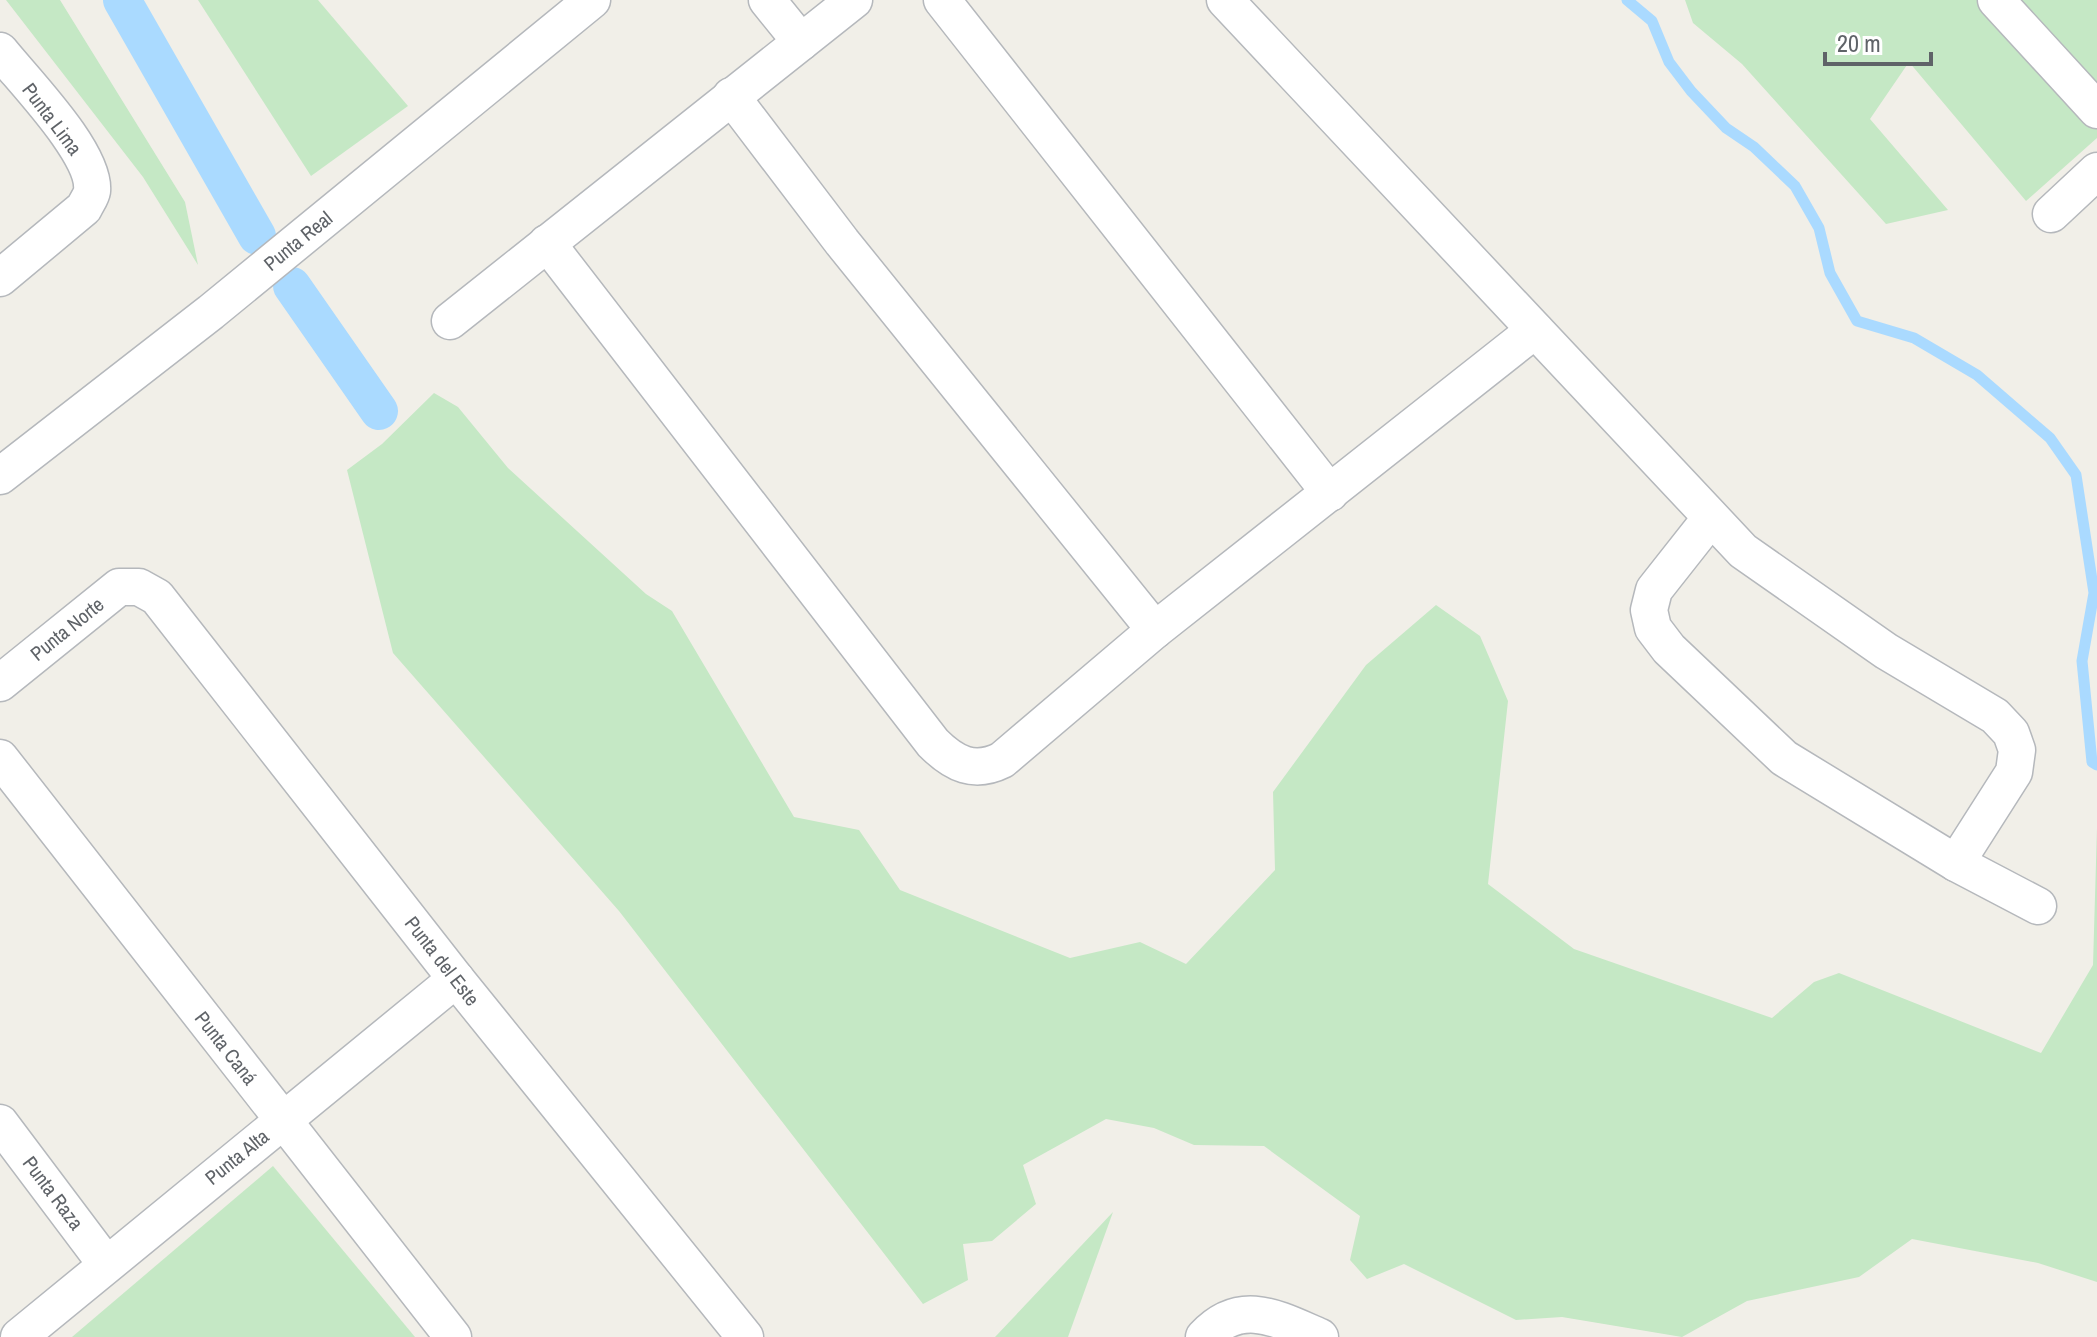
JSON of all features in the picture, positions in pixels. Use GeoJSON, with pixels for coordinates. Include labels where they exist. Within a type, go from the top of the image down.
{"type":"FeatureCollection","features":[{"type":"Feature","properties":{"kind":"street","name":"Punta Real"},"geometry":{"type":"LineString","coordinates":[[0,476],[211,312],[592,0]]}},
{"type":"Feature","properties":{"kind":"street"},"geometry":{"type":"LineString","coordinates":[[767,0],[801,42]]}},
{"type":"Feature","properties":{"kind":"street"},"geometry":{"type":"LineString","coordinates":[[450,321],[854,0]]}},
{"type":"Feature","properties":{"kind":"street"},"geometry":{"type":"LineString","coordinates":[[942,0],[1330,493]]}},
{"type":"Feature","properties":{"kind":"street"},"geometry":{"type":"LineString","coordinates":[[1225,0],[1678,478],[1710,519],[1743,551],[1886,651],[1995,716],[2011,733],[2017,750],[2014,772],[1956,863]]}},
{"type":"Feature","properties":{"kind":"street"},"geometry":{"type":"LineString","coordinates":[[1996,0],[2097,110]]}},
{"type":"Feature","properties":{"kind":"street","name":"Punta Lima"},"geometry":{"type":"LineString","coordinates":[[0,51],[75,145],[89,173],[92,193],[84,208],[0,278]]}},
{"type":"Feature","properties":{"kind":"street"},"geometry":{"type":"LineString","coordinates":[[731,96],[842,242],[1155,630]]}},
{"type":"Feature","properties":{"kind":"street"},"geometry":{"type":"LineString","coordinates":[[2051,214],[2097,171]]}},
{"type":"Feature","properties":{"kind":"street"},"geometry":{"type":"LineString","coordinates":[[547,243],[933,743],[955,761],[977,768],[1002,760],[1155,630],[1535,330]]}},
{"type":"Feature","properties":{"kind":"street"},"geometry":{"type":"LineString","coordinates":[[1710,519],[1654,590],[1649,610],[1653,628],[1661,639],[1784,758],[1956,863],[2038,906]]}},
{"type":"Feature","properties":{"kind":"street","name":"Punta Norte"},"geometry":{"type":"LineString","coordinates":[[0,683],[119,587],[139,587]]}},
{"type":"Feature","properties":{"kind":"street","name":"Punta del Este"},"geometry":{"type":"LineString","coordinates":[[139,587],[157,597],[456,979],[745,1337]]}},
{"type":"Feature","properties":{"kind":"street","name":"Punta Caná"},"geometry":{"type":"LineString","coordinates":[[0,758],[453,1337]]}},
{"type":"Feature","properties":{"kind":"street","name":"Punta Alta"},"geometry":{"type":"LineString","coordinates":[[19,1337],[456,979]]}},
{"type":"Feature","properties":{"kind":"street","name":"Punta Raza"},"geometry":{"type":"LineString","coordinates":[[0,1123],[106,1264]]}},
{"type":"Feature","properties":{"kind":"street"},"geometry":{"type":"LineString","coordinates":[[1204,1337],[1234,1315],[1266,1315],[1320,1337]]}},
{"type":"Feature","properties":{"kind":"green space"},"geometry":{"type":"Polygon","coordinates":[[[6,0],[60,0],[185,202],[198,265],[143,177],[6,0]]]}},
{"type":"Feature","properties":{"kind":"green space"},"geometry":{"type":"Polygon","coordinates":[[[198,0],[318,0],[408,106],[311,176],[198,0]]]}},
{"type":"Feature","properties":{"kind":"green space"},"geometry":{"type":"Polygon","coordinates":[[[1685,0],[2097,0],[2097,138],[2026,201],[1909,62],[1870,119],[1948,210],[1886,224],[1742,64],[1693,23],[1685,0]]]}},
{"type":"Feature","properties":{"kind":"green space"},"geometry":{"type":"Polygon","coordinates":[[[434,393],[458,407],[508,468],[646,594],[672,611],[794,817],[859,830],[900,890],[1070,958],[1140,942],[1186,964],[1275,870],[1273,792],[1366,665],[1436,605],[1480,636],[1508,701],[1488,884],[1574,949],[1772,1018],[1814,982],[1839,973],[2041,1053],[2093,965],[2097,828],[2097,1282],[2038,1263],[1912,1239],[1859,1277],[1747,1301],[1682,1337],[1562,1317],[1516,1320],[1404,1264],[1367,1279],[1350,1260],[1360,1216],[1264,1146],[1194,1145],[1154,1128],[1106,1119],[1023,1165],[1036,1204],[992,1241],[963,1244],[968,1280],[923,1304],[619,911],[393,653],[347,470],[382,444],[434,393]]]}},
{"type":"Feature","properties":{"kind":"green space"},"geometry":{"type":"Polygon","coordinates":[[[273,1166],[415,1337],[72,1337],[273,1166]]]}},
{"type":"Feature","properties":{"kind":"green space"},"geometry":{"type":"Polygon","coordinates":[[[1113,1212],[1068,1337],[995,1337],[1113,1212]]]}},
{"type":"Feature","properties":{"kind":"waterway"},"geometry":{"type":"LineString","coordinates":[[122,0],[257,236]]}},
{"type":"Feature","properties":{"kind":"waterway"},"geometry":{"type":"LineString","coordinates":[[1627,0],[1652,21],[1669,62],[1691,91],[1726,128],[1754,147],[1795,186],[1819,228],[1830,273],[1857,321],[1914,338],[1977,375],[2050,438],[2076,475],[2094,593],[2082,661],[2092,762],[2097,765]]}},
{"type":"Feature","properties":{"kind":"waterway"},"geometry":{"type":"LineString","coordinates":[[292,286],[379,411]]}}]}
